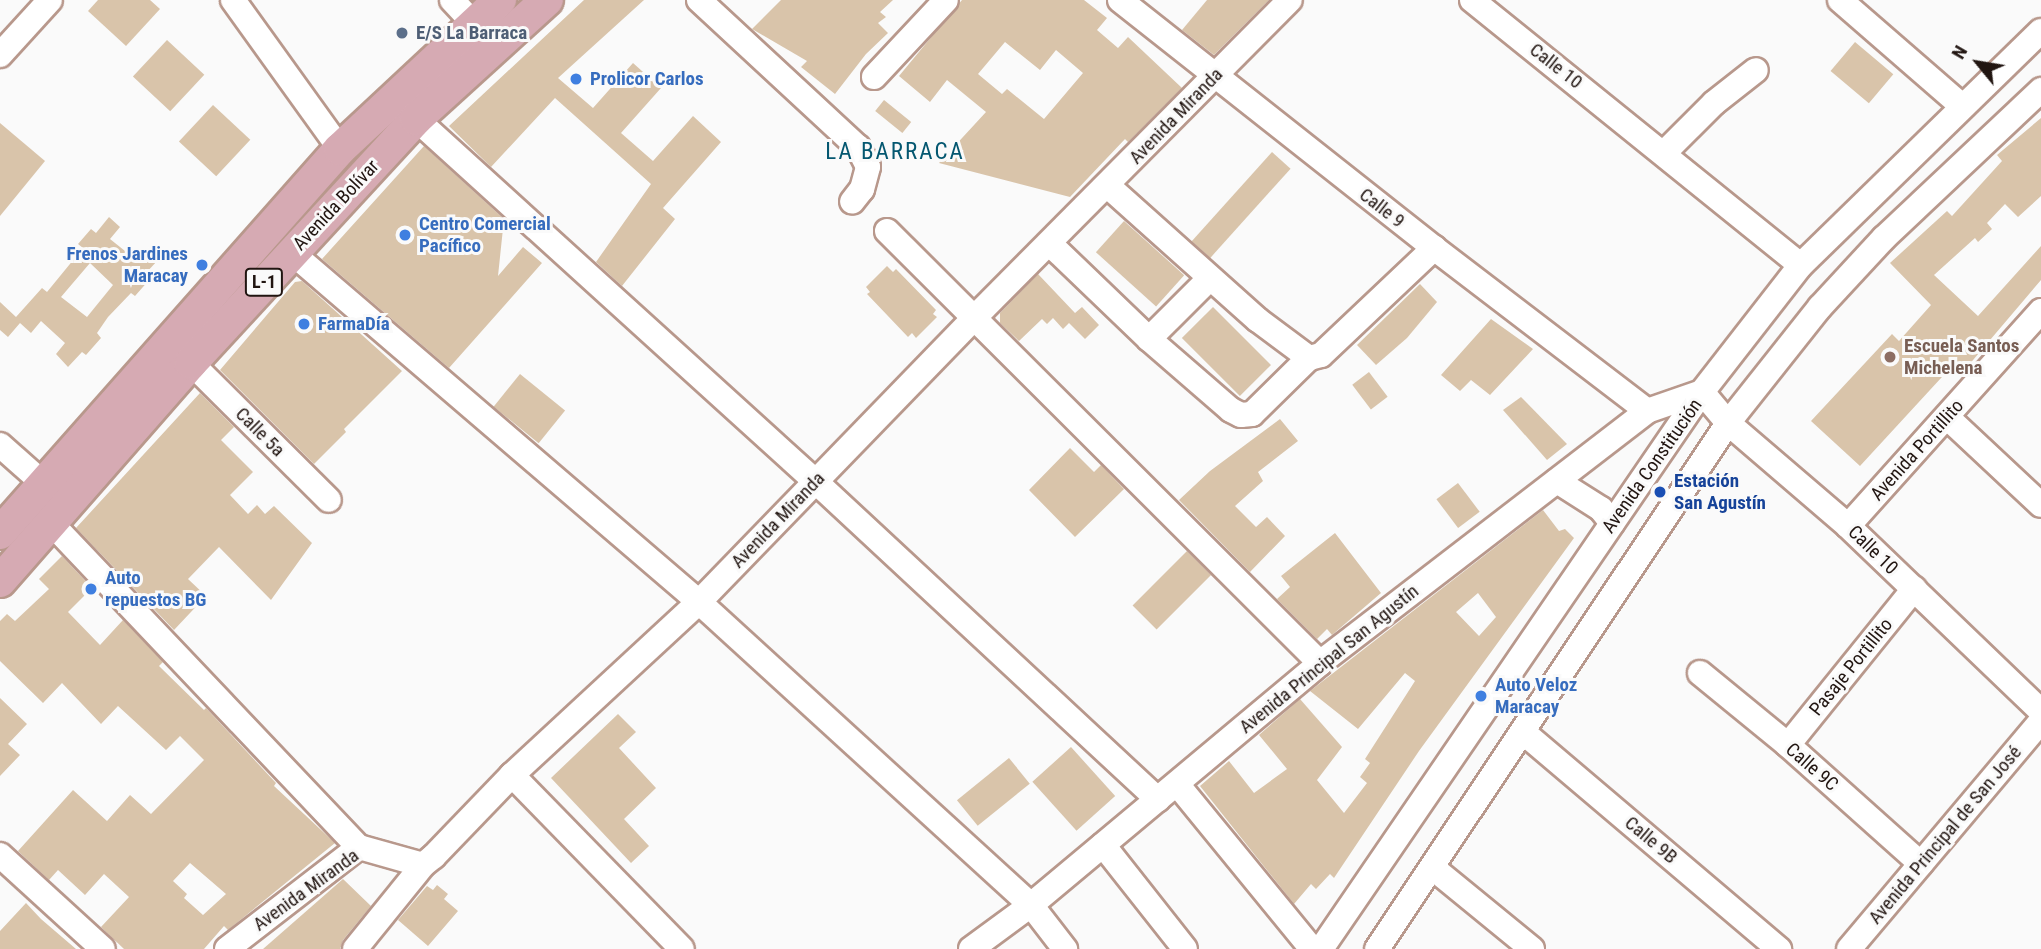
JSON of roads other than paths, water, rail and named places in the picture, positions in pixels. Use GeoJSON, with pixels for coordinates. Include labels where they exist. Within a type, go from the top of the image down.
{"type":"FeatureCollection","features":[{"type":"Feature","properties":{"kind":"main road","name":"Avenida Bolívar"},"geometry":{"type":"LineString","coordinates":[[0,533],[340,149],[500,0]]}},
{"type":"Feature","properties":{"kind":"main road","name":"Avenida Bolívar"},"geometry":{"type":"LineString","coordinates":[[0,581],[191,363],[416,119],[547,0]]}},
{"type":"Feature","properties":{"kind":"street"},"geometry":{"type":"LineString","coordinates":[[0,55],[50,0]]}},
{"type":"Feature","properties":{"kind":"street"},"geometry":{"type":"LineString","coordinates":[[233,0],[340,149]]}},
{"type":"Feature","properties":{"kind":"street"},"geometry":{"type":"LineString","coordinates":[[452,0],[474,24]]}},
{"type":"Feature","properties":{"kind":"street"},"geometry":{"type":"LineString","coordinates":[[699,0],[858,147],[868,167],[862,188],[852,202]]}},
{"type":"Feature","properties":{"kind":"street"},"geometry":{"type":"LineString","coordinates":[[874,77],[946,0]]}},
{"type":"Feature","properties":{"kind":"street","name":"Calle 9"},"geometry":{"type":"LineString","coordinates":[[1121,0],[1434,248],[1647,411]]}},
{"type":"Feature","properties":{"kind":"street","name":"Avenida Miranda"},"geometry":{"type":"LineString","coordinates":[[227,949],[359,847],[422,865],[435,856],[512,775],[699,602],[974,318],[1290,0]]}},
{"type":"Feature","properties":{"kind":"street","name":"Calle 10"},"geometry":{"type":"LineString","coordinates":[[1472,0],[1665,152],[1801,265]]}},
{"type":"Feature","properties":{"kind":"street"},"geometry":{"type":"LineString","coordinates":[[1840,0],[1962,106]]}},
{"type":"Feature","properties":{"kind":"street","name":"Avenida Constitución"},"geometry":{"type":"LineString","coordinates":[[1321,949],[1702,392],[1801,265],[2041,31]]}},
{"type":"Feature","properties":{"kind":"street"},"geometry":{"type":"LineString","coordinates":[[1665,152],[1714,103],[1756,70]]}},
{"type":"Feature","properties":{"kind":"street","name":"Avenida Constitución"},"geometry":{"type":"LineString","coordinates":[[1377,949],[1728,423],[1820,307],[1884,238],[2041,90]]}},
{"type":"Feature","properties":{"kind":"street"},"geometry":{"type":"LineString","coordinates":[[416,119],[815,481],[1158,800]]}},
{"type":"Feature","properties":{"kind":"street"},"geometry":{"type":"LineString","coordinates":[[1108,186],[1258,320],[1309,358]]}},
{"type":"Feature","properties":{"kind":"street"},"geometry":{"type":"LineString","coordinates":[[887,231],[1320,663]]}},
{"type":"Feature","properties":{"kind":"street"},"geometry":{"type":"LineString","coordinates":[[1049,244],[1149,339],[1231,410],[1241,415],[1252,414],[1309,358],[1321,355],[1434,248]]}},
{"type":"Feature","properties":{"kind":"street"},"geometry":{"type":"LineString","coordinates":[[291,252],[699,602],[1031,905],[1065,949]]}},
{"type":"Feature","properties":{"kind":"street"},"geometry":{"type":"LineString","coordinates":[[1149,339],[1210,278]]}},
{"type":"Feature","properties":{"kind":"street","name":"Avenida Portillito"},"geometry":{"type":"LineString","coordinates":[[1848,526],[1948,418],[2041,311]]}},
{"type":"Feature","properties":{"kind":"street","name":"Calle 5a"},"geometry":{"type":"LineString","coordinates":[[191,363],[329,500]]}},
{"type":"Feature","properties":{"kind":"street","name":"Calle 10"},"geometry":{"type":"LineString","coordinates":[[1702,392],[1728,423],[1848,526],[2041,710]]}},
{"type":"Feature","properties":{"kind":"street","name":"Avenida Principal San Agustín"},"geometry":{"type":"LineString","coordinates":[[971,949],[1031,905],[1320,663],[1647,411],[1702,392]]}},
{"type":"Feature","properties":{"kind":"street"},"geometry":{"type":"LineString","coordinates":[[1948,418],[2041,505]]}},
{"type":"Feature","properties":{"kind":"street"},"geometry":{"type":"LineString","coordinates":[[0,444],[43,483]]}},
{"type":"Feature","properties":{"kind":"street"},"geometry":{"type":"LineString","coordinates":[[1557,481],[1601,509],[1612,523]]}},
{"type":"Feature","properties":{"kind":"street"},"geometry":{"type":"LineString","coordinates":[[52,524],[359,847]]}},
{"type":"Feature","properties":{"kind":"street","name":"Pasaje Portillito"},"geometry":{"type":"LineString","coordinates":[[1788,746],[1914,589]]}},
{"type":"Feature","properties":{"kind":"street","name":"Calle 9C"},"geometry":{"type":"LineString","coordinates":[[1700,673],[1788,746],[1921,864]]}},
{"type":"Feature","properties":{"kind":"street","name":"Avenida Principal de San José"},"geometry":{"type":"LineString","coordinates":[[1849,949],[2041,721]]}},
{"type":"Feature","properties":{"kind":"street","name":"Calle 9B"},"geometry":{"type":"LineString","coordinates":[[1523,732],[1779,949]]}},
{"type":"Feature","properties":{"kind":"street"},"geometry":{"type":"LineString","coordinates":[[512,775],[682,949]]}},
{"type":"Feature","properties":{"kind":"street"},"geometry":{"type":"LineString","coordinates":[[1177,784],[1312,949]]}},
{"type":"Feature","properties":{"kind":"street"},"geometry":{"type":"LineString","coordinates":[[1103,845],[1185,949]]}},
{"type":"Feature","properties":{"kind":"street"},"geometry":{"type":"LineString","coordinates":[[0,855],[103,949]]}},
{"type":"Feature","properties":{"kind":"street"},"geometry":{"type":"LineString","coordinates":[[355,949],[422,865]]}},
{"type":"Feature","properties":{"kind":"street"},"geometry":{"type":"LineString","coordinates":[[1433,867],[1532,949]]}},
{"type":"Feature","properties":{"kind":"place","name":"E/S La Barraca"},"geometry":{"type":"Point","coordinates":[402,33]}},
{"type":"Feature","properties":{"kind":"place","name":"Prolicor Carlos"},"geometry":{"type":"Point","coordinates":[576,79]}},
{"type":"Feature","properties":{"kind":"place","name":"Centro Comercial Pacífico"},"geometry":{"type":"Point","coordinates":[405,235]}},
{"type":"Feature","properties":{"kind":"place","name":"Frenos Jardines Maracay"},"geometry":{"type":"Point","coordinates":[202,265]}},
{"type":"Feature","properties":{"kind":"place","name":"FarmaDía"},"geometry":{"type":"Point","coordinates":[304,324]}},
{"type":"Feature","properties":{"kind":"place","name":"Escuela Santos Michelena"},"geometry":{"type":"Point","coordinates":[1890,357]}},
{"type":"Feature","properties":{"kind":"place","name":"Estación San Agustín"},"geometry":{"type":"Point","coordinates":[1660,492]}},
{"type":"Feature","properties":{"kind":"place","name":"Auto repuestos BG"},"geometry":{"type":"Point","coordinates":[91,589]}},
{"type":"Feature","properties":{"kind":"place","name":"Auto Veloz Maracay"},"geometry":{"type":"Point","coordinates":[1481,696]}},
{"type":"Feature","properties":{"kind":"district","name":"LA BARRACA"},"geometry":{"type":"Point","coordinates":[895,152]}}]}
